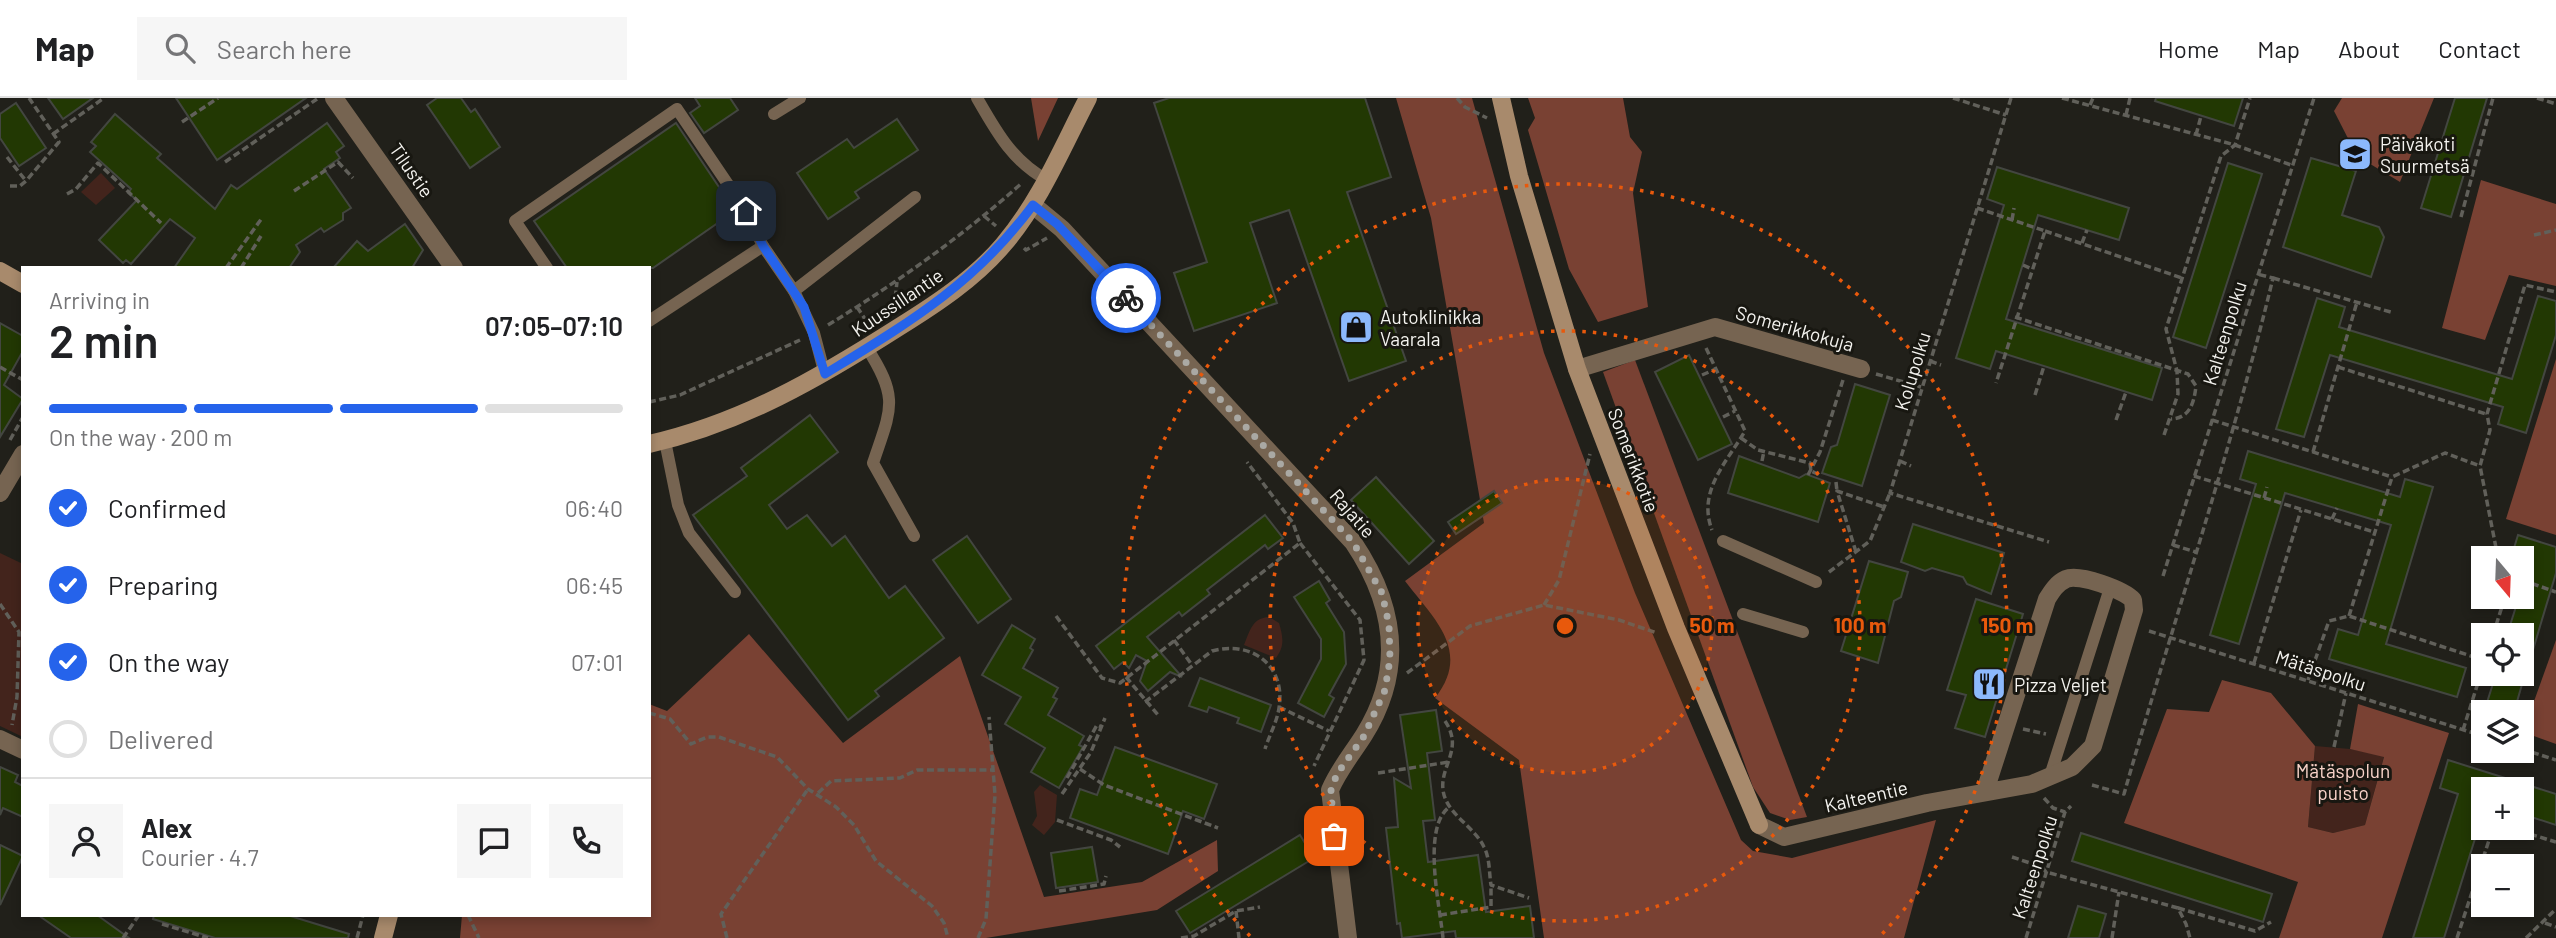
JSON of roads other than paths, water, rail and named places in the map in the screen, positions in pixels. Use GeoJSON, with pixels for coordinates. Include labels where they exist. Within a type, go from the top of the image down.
{"type":"FeatureCollection","features":[{"type":"Feature","properties":{"kind":"street","name":"Tilustie"},"geometry":{"type":"LineString","coordinates":[[334,98],[453,266]]}},
{"type":"Feature","properties":{"kind":"street","name":"Kuussillantie"},"geometry":{"type":"LineString","coordinates":[[657,443],[771,403],[867,348],[958,286],[1002,247],[1033,205],[1040,177],[1088,98]]}},
{"type":"Feature","properties":{"kind":"street","name":"Somerikkotie"},"geometry":{"type":"LineString","coordinates":[[1501,98],[1537,237],[1577,369],[1676,628],[1759,825]]}},
{"type":"Feature","properties":{"kind":"street","name":"Rajatie"},"geometry":{"type":"LineString","coordinates":[[1033,205],[1062,229],[1353,542],[1382,593],[1387,614],[1390,659],[1385,690],[1364,736],[1337,774],[1331,790],[1348,938]]}},
{"type":"Feature","properties":{"kind":"street"},"geometry":{"type":"LineString","coordinates":[[0,271],[21,283]]}},
{"type":"Feature","properties":{"kind":"street","name":"Somerikkokuja"},"geometry":{"type":"LineString","coordinates":[[1577,369],[1715,327],[1854,367]]}},
{"type":"Feature","properties":{"kind":"street"},"geometry":{"type":"LineString","coordinates":[[0,493],[21,457]]}},
{"type":"Feature","properties":{"kind":"street","name":"Kalteentie"},"geometry":{"type":"LineString","coordinates":[[1759,825],[1784,837],[1985,791],[2041,781],[2072,767],[2088,754],[2092,746],[2134,610],[2133,600],[2127,593],[2068,578],[2055,586],[2047,599],[1985,791]]}},
{"type":"Feature","properties":{"kind":"street"},"geometry":{"type":"LineString","coordinates":[[3,741],[21,749]]}},
{"type":"Feature","properties":{"kind":"street"},"geometry":{"type":"LineString","coordinates":[[383,938],[388,917]]}},
{"type":"Feature","properties":{"kind":"lane"},"geometry":{"type":"LineString","coordinates":[[774,114],[800,98]]}},
{"type":"Feature","properties":{"kind":"lane"},"geometry":{"type":"LineString","coordinates":[[977,98],[1004,146],[1040,177]]}},
{"type":"Feature","properties":{"kind":"lane"},"geometry":{"type":"LineString","coordinates":[[546,266],[515,221],[677,109],[746,211],[763,246],[794,291],[814,333],[825,374]]}},
{"type":"Feature","properties":{"kind":"lane"},"geometry":{"type":"LineString","coordinates":[[794,291],[915,197]]}},
{"type":"Feature","properties":{"kind":"lane"},"geometry":{"type":"LineString","coordinates":[[651,320],[763,246]]}},
{"type":"Feature","properties":{"kind":"lane"},"geometry":{"type":"LineString","coordinates":[[867,348],[886,377],[892,407],[873,463],[914,536]]}},
{"type":"Feature","properties":{"kind":"lane"},"geometry":{"type":"LineString","coordinates":[[657,443],[689,533],[735,592]]}},
{"type":"Feature","properties":{"kind":"lane"},"geometry":{"type":"LineString","coordinates":[[1723,541],[1816,582]]}},
{"type":"Feature","properties":{"kind":"lane"},"geometry":{"type":"LineString","coordinates":[[2041,781],[2110,587]]}},
{"type":"Feature","properties":{"kind":"lane"},"geometry":{"type":"LineString","coordinates":[[1743,614],[1803,632]]}},
{"type":"Feature","properties":{"kind":"place","name":"Päiväkoti Suurmetsä"},"geometry":{"type":"Point","coordinates":[2355,154]}},
{"type":"Feature","properties":{"kind":"place","name":"Autoklinikka Vaarala"},"geometry":{"type":"Point","coordinates":[1356,327]}},
{"type":"Feature","properties":{"kind":"place","name":"Pizza Veljet"},"geometry":{"type":"Point","coordinates":[1989,684]}},
{"type":"Feature","properties":{"kind":"park label","name":"Mätäspolun puisto"},"geometry":{"type":"Point","coordinates":[2343,781]}}]}
